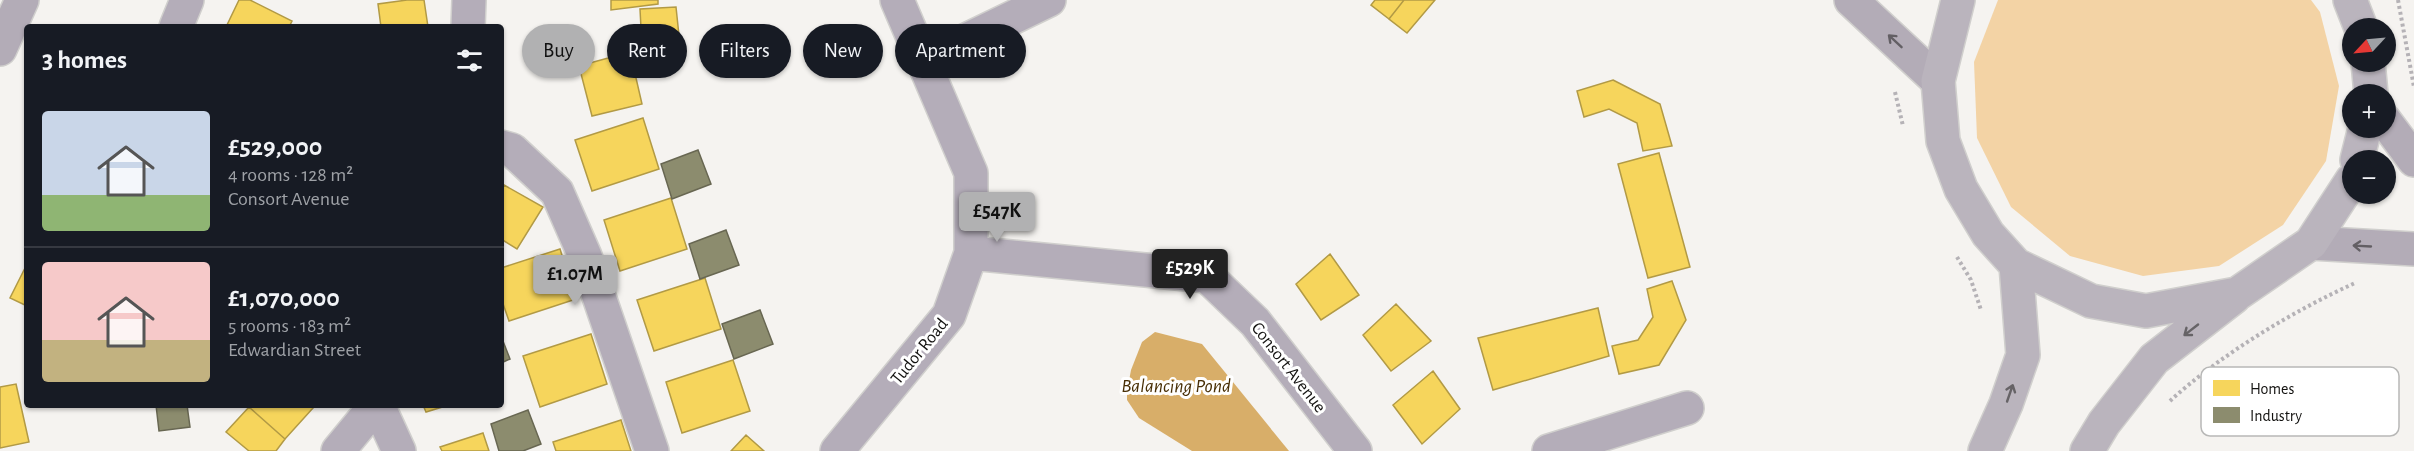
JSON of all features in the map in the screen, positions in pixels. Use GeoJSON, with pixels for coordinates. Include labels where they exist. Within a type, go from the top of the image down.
{"type":"FeatureCollection","features":[{"type":"Feature","properties":{"kind":"highway"},"geometry":{"type":"LineString","coordinates":[[1958,0],[1938,81],[1943,141],[1961,189],[1988,234],[2016,265],[2091,301],[2146,311],[2237,294]]}},
{"type":"Feature","properties":{"kind":"highway"},"geometry":{"type":"LineString","coordinates":[[2350,0],[2357,18]]}},
{"type":"Feature","properties":{"kind":"highway"},"geometry":{"type":"LineString","coordinates":[[2086,451],[2104,423],[2154,359],[2237,294],[2311,243],[2342,195]]}},
{"type":"Feature","properties":{"kind":"highway"},"geometry":{"type":"LineString","coordinates":[[1985,451],[2006,404],[2023,355],[2016,265]]}},
{"type":"Feature","properties":{"kind":"street"},"geometry":{"type":"LineString","coordinates":[[0,49],[22,0]]}},
{"type":"Feature","properties":{"kind":"street"},"geometry":{"type":"LineString","coordinates":[[177,24],[187,0]]}},
{"type":"Feature","properties":{"kind":"street"},"geometry":{"type":"LineString","coordinates":[[468,24],[470,0]]}},
{"type":"Feature","properties":{"kind":"street","name":"Tudor Road"},"geometry":{"type":"LineString","coordinates":[[897,0],[907,24]]}},
{"type":"Feature","properties":{"kind":"street"},"geometry":{"type":"LineString","coordinates":[[999,24],[1049,0]]}},
{"type":"Feature","properties":{"kind":"street"},"geometry":{"type":"LineString","coordinates":[[1851,0],[1938,81]]}},
{"type":"Feature","properties":{"kind":"street","name":"Tudor Road"},"geometry":{"type":"LineString","coordinates":[[837,451],[949,315],[971,254],[971,173],[930,78]]}},
{"type":"Feature","properties":{"kind":"street"},"geometry":{"type":"LineString","coordinates":[[2396,136],[2414,160]]}},
{"type":"Feature","properties":{"kind":"street"},"geometry":{"type":"LineString","coordinates":[[504,148],[512,150],[557,192],[585,256],[652,451]]}},
{"type":"Feature","properties":{"kind":"street"},"geometry":{"type":"LineString","coordinates":[[2311,243],[2414,249]]}},
{"type":"Feature","properties":{"kind":"street","name":"Consort Avenue"},"geometry":{"type":"LineString","coordinates":[[971,254],[1207,276],[1255,322],[1355,451]]}},
{"type":"Feature","properties":{"kind":"street"},"geometry":{"type":"LineString","coordinates":[[339,451],[375,408]]}},
{"type":"Feature","properties":{"kind":"street"},"geometry":{"type":"LineString","coordinates":[[378,408],[399,451]]}},
{"type":"Feature","properties":{"kind":"street"},"geometry":{"type":"LineString","coordinates":[[1549,451],[1686,408]]}},
{"type":"Feature","properties":{"kind":"path"},"geometry":{"type":"LineString","coordinates":[[2398,0],[2414,87]]}},
{"type":"Feature","properties":{"kind":"path"},"geometry":{"type":"LineString","coordinates":[[1892,87],[1905,131]]}},
{"type":"Feature","properties":{"kind":"path"},"geometry":{"type":"LineString","coordinates":[[1952,248],[1971,280],[1984,318]]}},
{"type":"Feature","properties":{"kind":"path"},"geometry":{"type":"LineString","coordinates":[[2210,367],[2316,300],[2364,279]]}},
{"type":"Feature","properties":{"kind":"path"},"geometry":{"type":"LineString","coordinates":[[2164,406],[2201,373]]}},
{"type":"Feature","properties":{"kind":"shaded area"},"geometry":{"type":"Polygon","coordinates":[[[1998,0],[2311,0],[2320,12],[2339,86],[2326,161],[2283,225],[2219,266],[2143,276],[2070,256],[2011,207],[1977,138],[1974,62],[1998,0]]]}},
{"type":"Feature","properties":{"kind":"water","name":"Balancing Pond"},"geometry":{"type":"Polygon","coordinates":[[[1155,332],[1202,344],[1289,451],[1192,451],[1139,418],[1127,400],[1127,391],[1131,370],[1142,342],[1155,332]]]}},
{"type":"Feature","properties":{"kind":"building: Homes"},"geometry":{"type":"Polygon","coordinates":[[[239,0],[250,0],[292,21],[290,24],[227,24],[239,0]]]}},
{"type":"Feature","properties":{"kind":"building: Homes"},"geometry":{"type":"Polygon","coordinates":[[[424,0],[428,24],[381,24],[378,4],[424,0]]]}},
{"type":"Feature","properties":{"kind":"building: Homes"},"geometry":{"type":"Polygon","coordinates":[[[611,0],[658,0],[658,4],[611,10],[611,0]]]}},
{"type":"Feature","properties":{"kind":"building: Homes"},"geometry":{"type":"Polygon","coordinates":[[[1375,0],[1404,0],[1389,19],[1371,5],[1375,0]]]}},
{"type":"Feature","properties":{"kind":"building: Homes"},"geometry":{"type":"Polygon","coordinates":[[[1404,0],[1435,0],[1407,33],[1389,19],[1404,0]]]}},
{"type":"Feature","properties":{"kind":"building: Homes"},"geometry":{"type":"Polygon","coordinates":[[[676,7],[678,24],[641,24],[640,9],[676,7]]]}},
{"type":"Feature","properties":{"kind":"building: Homes"},"geometry":{"type":"Polygon","coordinates":[[[607,58],[607,78],[636,78],[642,104],[592,116],[582,78],[595,78],[595,62],[607,58]]]}},
{"type":"Feature","properties":{"kind":"building: Homes"},"geometry":{"type":"Polygon","coordinates":[[[1613,80],[1660,104],[1672,146],[1643,151],[1637,123],[1609,109],[1584,117],[1577,91],[1613,80]]]}},
{"type":"Feature","properties":{"kind":"building: Homes"},"geometry":{"type":"Polygon","coordinates":[[[643,118],[659,169],[592,191],[575,140],[643,118]]]}},
{"type":"Feature","properties":{"kind":"building: Homes"},"geometry":{"type":"Polygon","coordinates":[[[1659,153],[1690,267],[1648,278],[1618,164],[1659,153]]]}},
{"type":"Feature","properties":{"kind":"building: Homes"},"geometry":{"type":"Polygon","coordinates":[[[504,185],[543,207],[517,249],[504,241],[504,185]]]}},
{"type":"Feature","properties":{"kind":"building: Homes"},"geometry":{"type":"Polygon","coordinates":[[[671,198],[687,249],[620,271],[604,220],[671,198]]]}},
{"type":"Feature","properties":{"kind":"building: Homes"},"geometry":{"type":"Polygon","coordinates":[[[560,249],[576,299],[509,321],[504,307],[504,267],[560,249]]]}},
{"type":"Feature","properties":{"kind":"building: Homes"},"geometry":{"type":"Polygon","coordinates":[[[1330,254],[1359,295],[1321,320],[1296,284],[1330,254]]]}},
{"type":"Feature","properties":{"kind":"building: Homes"},"geometry":{"type":"Polygon","coordinates":[[[24,270],[24,305],[10,298],[24,270]]]}},
{"type":"Feature","properties":{"kind":"building: Homes"},"geometry":{"type":"Polygon","coordinates":[[[705,278],[721,329],[654,351],[637,300],[705,278]]]}},
{"type":"Feature","properties":{"kind":"building: Homes"},"geometry":{"type":"Polygon","coordinates":[[[1672,281],[1686,320],[1659,365],[1619,374],[1612,346],[1638,340],[1653,317],[1647,289],[1672,281]]]}},
{"type":"Feature","properties":{"kind":"building: Homes"},"geometry":{"type":"Polygon","coordinates":[[[1396,304],[1431,341],[1391,371],[1363,335],[1396,304]]]}},
{"type":"Feature","properties":{"kind":"building: Homes"},"geometry":{"type":"Polygon","coordinates":[[[1598,308],[1609,356],[1493,390],[1478,338],[1598,308]]]}},
{"type":"Feature","properties":{"kind":"building: Homes"},"geometry":{"type":"Polygon","coordinates":[[[591,334],[607,384],[540,407],[523,356],[591,334]]]}},
{"type":"Feature","properties":{"kind":"building: Homes"},"geometry":{"type":"Polygon","coordinates":[[[733,360],[750,411],[682,433],[666,382],[733,360]]]}},
{"type":"Feature","properties":{"kind":"building: Homes"},"geometry":{"type":"Polygon","coordinates":[[[1433,371],[1460,409],[1422,444],[1393,405],[1433,371]]]}},
{"type":"Feature","properties":{"kind":"building: Homes"},"geometry":{"type":"Polygon","coordinates":[[[16,384],[29,442],[0,448],[0,387],[16,384]]]}},
{"type":"Feature","properties":{"kind":"building: Homes"},"geometry":{"type":"Polygon","coordinates":[[[250,408],[313,408],[285,439],[250,408]]]}},
{"type":"Feature","properties":{"kind":"building: Homes"},"geometry":{"type":"Polygon","coordinates":[[[250,408],[285,439],[276,451],[249,451],[226,432],[250,408]]]}},
{"type":"Feature","properties":{"kind":"building: Homes"},"geometry":{"type":"Polygon","coordinates":[[[424,408],[439,408],[426,412],[424,408]]]}},
{"type":"Feature","properties":{"kind":"building: Homes"},"geometry":{"type":"Polygon","coordinates":[[[621,420],[631,451],[556,451],[553,442],[621,420]]]}},
{"type":"Feature","properties":{"kind":"building: Homes"},"geometry":{"type":"Polygon","coordinates":[[[483,433],[489,451],[442,451],[440,447],[483,433]]]}},
{"type":"Feature","properties":{"kind":"building: Homes"},"geometry":{"type":"Polygon","coordinates":[[[746,435],[764,451],[731,451],[746,435]]]}},
{"type":"Feature","properties":{"kind":"building: Industry"},"geometry":{"type":"Polygon","coordinates":[[[698,150],[711,184],[672,199],[661,164],[698,150]]]}},
{"type":"Feature","properties":{"kind":"building: Industry"},"geometry":{"type":"Polygon","coordinates":[[[726,230],[739,265],[700,279],[689,244],[726,230]]]}},
{"type":"Feature","properties":{"kind":"building: Industry"},"geometry":{"type":"Polygon","coordinates":[[[760,310],[773,344],[734,359],[722,324],[760,310]]]}},
{"type":"Feature","properties":{"kind":"building: Industry"},"geometry":{"type":"Polygon","coordinates":[[[504,344],[510,359],[504,362],[504,344]]]}},
{"type":"Feature","properties":{"kind":"building: Industry"},"geometry":{"type":"Polygon","coordinates":[[[156,408],[187,408],[190,427],[159,431],[156,408]]]}},
{"type":"Feature","properties":{"kind":"building: Industry"},"geometry":{"type":"Polygon","coordinates":[[[528,410],[541,444],[523,451],[499,451],[491,424],[528,410]]]}}]}
